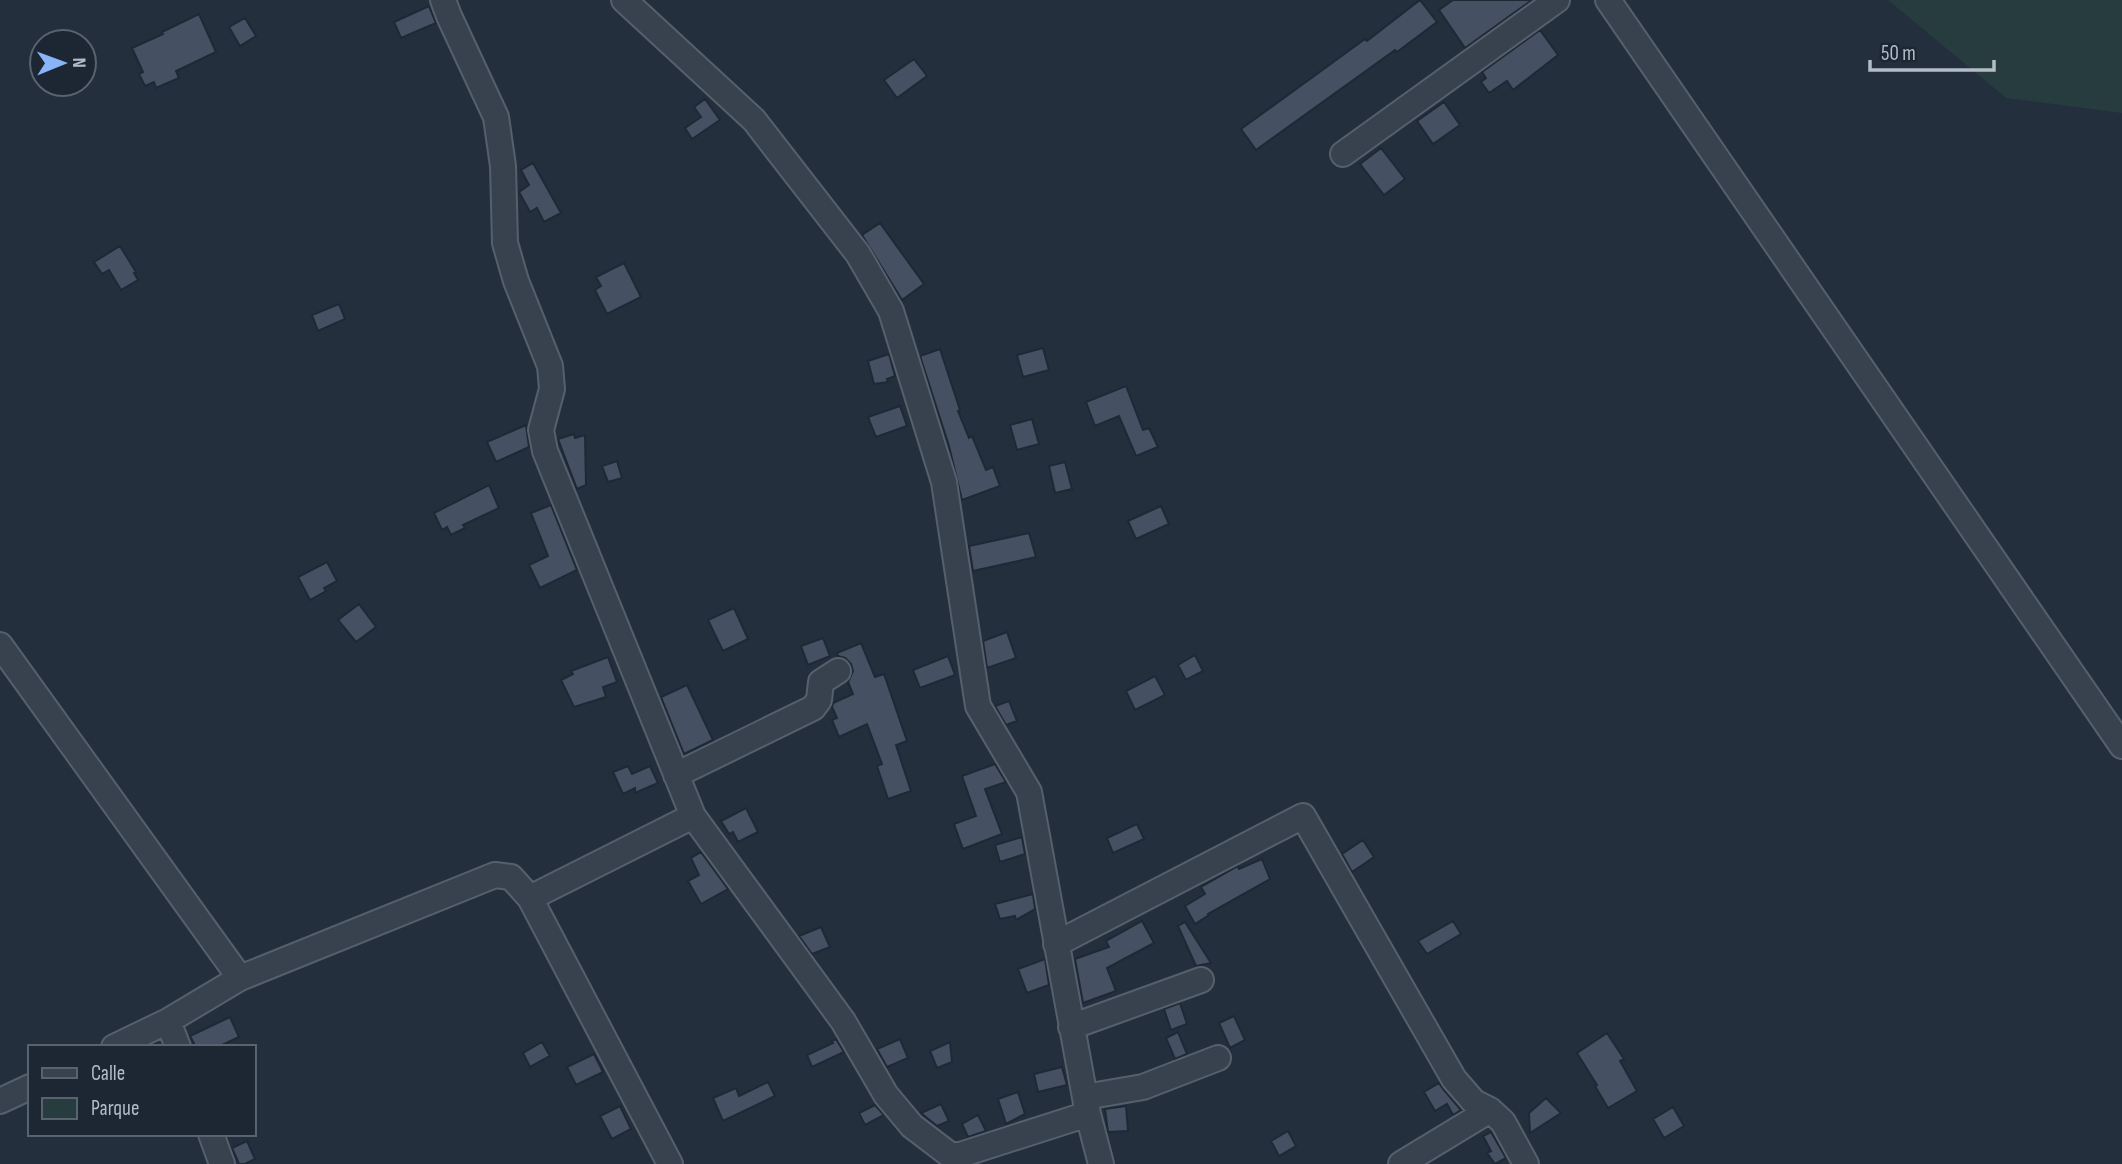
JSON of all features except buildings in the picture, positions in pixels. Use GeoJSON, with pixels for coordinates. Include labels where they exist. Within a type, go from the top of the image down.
{"type":"FeatureCollection","features":[{"type":"Feature","properties":{"kind":"street"},"geometry":{"type":"LineString","coordinates":[[443,0],[496,117],[503,166],[505,243],[516,281],[551,366],[552,389],[541,430],[545,451],[676,775],[693,816],[843,1021],[886,1095],[912,1126],[950,1155],[960,1155],[1086,1105],[1143,1087],[1218,1058]]}},
{"type":"Feature","properties":{"kind":"street"},"geometry":{"type":"LineString","coordinates":[[624,0],[754,120],[858,254],[891,311],[944,482],[978,706],[1029,792],[1086,1105],[1101,1164]]}},
{"type":"Feature","properties":{"kind":"street"},"geometry":{"type":"LineString","coordinates":[[1343,154],[1556,0]]}},
{"type":"Feature","properties":{"kind":"street"},"geometry":{"type":"LineString","coordinates":[[1608,0],[2122,746]]}},
{"type":"Feature","properties":{"kind":"street"},"geometry":{"type":"LineString","coordinates":[[0,645],[240,978]]}},
{"type":"Feature","properties":{"kind":"street"},"geometry":{"type":"LineString","coordinates":[[676,775],[813,708],[819,700],[821,682],[838,671]]}},
{"type":"Feature","properties":{"kind":"street"},"geometry":{"type":"LineString","coordinates":[[530,898],[693,816]]}},
{"type":"Feature","properties":{"kind":"street"},"geometry":{"type":"LineString","coordinates":[[1056,944],[1303,816],[1454,1079],[1474,1102],[1490,1110],[1503,1122],[1525,1164]]}},
{"type":"Feature","properties":{"kind":"street"},"geometry":{"type":"LineString","coordinates":[[118,1045],[168,1021],[240,978],[495,875],[511,877],[530,898],[670,1164]]}},
{"type":"Feature","properties":{"kind":"street"},"geometry":{"type":"LineString","coordinates":[[1071,1027],[1201,980]]}},
{"type":"Feature","properties":{"kind":"street"},"geometry":{"type":"LineString","coordinates":[[168,1021],[176,1045]]}},
{"type":"Feature","properties":{"kind":"street"},"geometry":{"type":"LineString","coordinates":[[0,1101],[28,1088]]}},
{"type":"Feature","properties":{"kind":"street"},"geometry":{"type":"LineString","coordinates":[[1401,1164],[1490,1110]]}},
{"type":"Feature","properties":{"kind":"street"},"geometry":{"type":"LineString","coordinates":[[212,1136],[222,1164]]}},
{"type":"Feature","properties":{"kind":"green space"},"geometry":{"type":"Polygon","coordinates":[[[1888,0],[2122,0],[2122,113],[2006,98],[1888,0]]]}}]}
